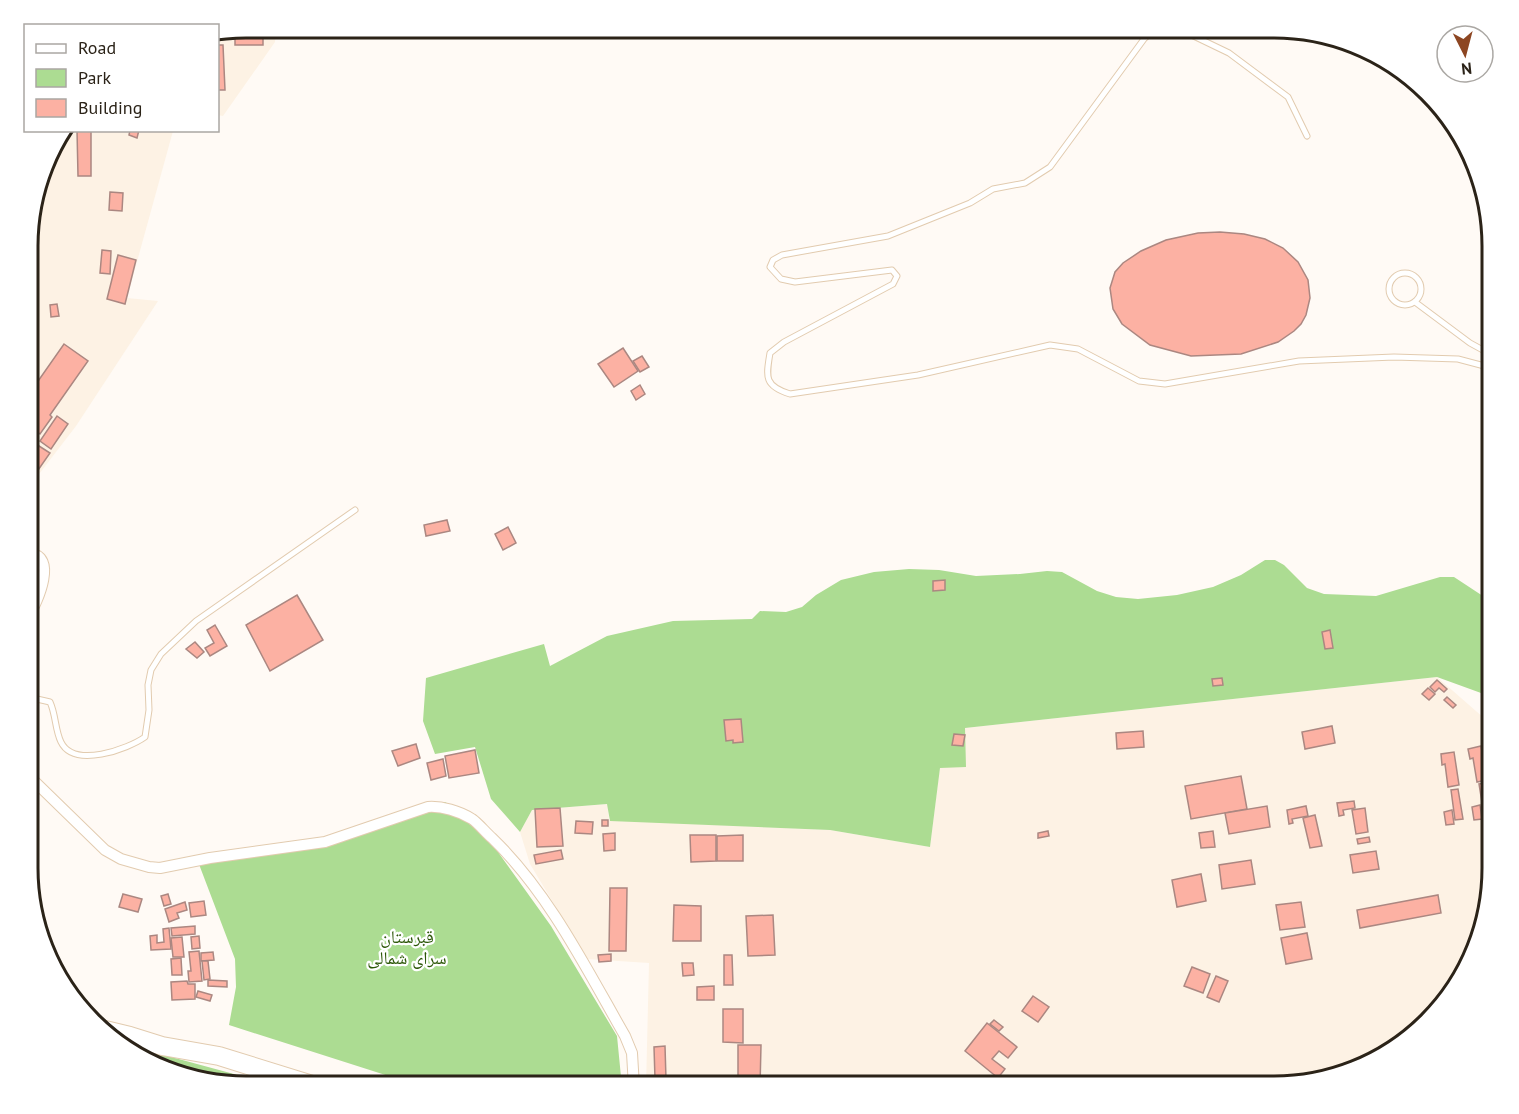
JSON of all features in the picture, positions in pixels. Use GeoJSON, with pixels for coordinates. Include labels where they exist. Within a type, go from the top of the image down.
{"type":"FeatureCollection","features":[{"type":"Feature","properties":{"kind":"highway"},"geometry":{"type":"LineString","coordinates":[[118,1033],[162,1046],[219,1056],[284,1076]]}},
{"type":"Feature","properties":{"kind":"street"},"geometry":{"type":"LineString","coordinates":[[38,556],[45,567],[43,585],[38,596]]}},
{"type":"Feature","properties":{"kind":"street"},"geometry":{"type":"LineString","coordinates":[[38,785],[105,849],[121,859],[160,868],[210,858],[325,842],[428,807],[438,807],[472,819],[533,883],[561,927],[625,1036],[632,1053],[633,1076]]}},
{"type":"Feature","properties":{"kind":"lane"},"geometry":{"type":"LineString","coordinates":[[1145,38],[1050,167],[1026,183],[993,189],[970,203],[888,236],[782,255],[773,260],[770,267],[781,279],[795,282],[892,270],[897,276],[893,284],[784,342],[770,353],[767,368],[769,381],[776,389],[790,394],[918,375],[1050,345],[1078,349],[1139,381],[1166,384],[1299,361],[1394,357],[1458,358],[1481,365]]}},
{"type":"Feature","properties":{"kind":"lane"},"geometry":{"type":"LineString","coordinates":[[1199,38],[1229,52],[1288,97],[1307,136]]}},
{"type":"Feature","properties":{"kind":"lane"},"geometry":{"type":"LineString","coordinates":[[1414,302],[1421,290],[1419,280],[1406,273],[1395,276],[1389,291],[1394,300],[1404,304],[1414,302],[1470,344],[1481,350]]}},
{"type":"Feature","properties":{"kind":"lane"},"geometry":{"type":"LineString","coordinates":[[38,699],[50,702],[55,713],[60,742],[67,750],[80,755],[105,754],[134,745],[145,737],[149,710],[148,685],[151,670],[161,654],[196,621],[355,510]]}},
{"type":"Feature","properties":{"kind":"shaded area"},"geometry":{"type":"Polygon","coordinates":[[[275,38],[275,42],[223,116],[219,115],[219,39],[275,38]]]}},
{"type":"Feature","properties":{"kind":"shaded area"},"geometry":{"type":"Polygon","coordinates":[[[72,132],[173,132],[127,298],[158,301],[76,426],[38,475],[39,218],[53,166],[72,132]]]}},
{"type":"Feature","properties":{"kind":"shaded area"},"geometry":{"type":"Polygon","coordinates":[[[1437,677],[1481,715],[1481,882],[1478,909],[1460,961],[1439,995],[1411,1025],[1366,1055],[1314,1073],[1287,1076],[646,1076],[649,963],[587,959],[530,864],[520,832],[532,810],[608,804],[609,820],[830,830],[930,847],[940,767],[965,728],[1437,677]]]}},
{"type":"Feature","properties":{"kind":"green space"},"geometry":{"type":"Polygon","coordinates":[[[1265,560],[1275,560],[1284,565],[1307,588],[1324,594],[1376,596],[1440,577],[1454,577],[1481,595],[1481,693],[1437,677],[965,728],[966,767],[940,768],[930,847],[830,830],[610,821],[607,804],[532,810],[520,832],[491,799],[475,747],[435,754],[423,721],[426,678],[544,644],[550,666],[607,636],[673,621],[752,619],[760,611],[786,612],[802,607],[816,595],[841,580],[874,572],[909,569],[939,570],[976,576],[1062,572],[1097,591],[1116,597],[1138,599],[1177,595],[1213,587],[1241,575],[1265,560]]]}},
{"type":"Feature","properties":{"kind":"green space","name":"قبرستان سرای شمالی"},"geometry":{"type":"Polygon","coordinates":[[[445,802],[475,820],[551,926],[617,1036],[621,1076],[389,1076],[229,1025],[236,987],[235,959],[197,859],[341,835],[400,811],[445,802]]]}},
{"type":"Feature","properties":{"kind":"green space"},"geometry":{"type":"Polygon","coordinates":[[[140,1049],[241,1076],[205,1073],[140,1049]]]}},
{"type":"Feature","properties":{"kind":"building"},"geometry":{"type":"Polygon","coordinates":[[[235,38],[263,38],[263,45],[235,45],[235,38]]]}},
{"type":"Feature","properties":{"kind":"building"},"geometry":{"type":"Polygon","coordinates":[[[219,45],[223,45],[225,90],[219,90],[219,45]]]}},
{"type":"Feature","properties":{"kind":"building"},"geometry":{"type":"Polygon","coordinates":[[[77,132],[91,132],[91,176],[78,176],[77,132]]]}},
{"type":"Feature","properties":{"kind":"building"},"geometry":{"type":"Polygon","coordinates":[[[130,132],[138,132],[137,138],[129,135],[130,132]]]}},
{"type":"Feature","properties":{"kind":"building"},"geometry":{"type":"Polygon","coordinates":[[[110,192],[123,193],[122,211],[109,210],[110,192]]]}},
{"type":"Feature","properties":{"kind":"building"},"geometry":{"type":"Polygon","coordinates":[[[1220,232],[1265,239],[1283,248],[1298,262],[1308,280],[1310,298],[1306,315],[1294,331],[1278,342],[1241,354],[1191,356],[1150,345],[1122,324],[1113,309],[1110,288],[1115,272],[1123,263],[1141,251],[1166,240],[1198,233],[1220,232]]]}},
{"type":"Feature","properties":{"kind":"building"},"geometry":{"type":"Polygon","coordinates":[[[102,250],[111,251],[110,274],[100,273],[102,250]]]}},
{"type":"Feature","properties":{"kind":"building"},"geometry":{"type":"Polygon","coordinates":[[[118,255],[136,260],[125,304],[107,299],[118,255]]]}},
{"type":"Feature","properties":{"kind":"building"},"geometry":{"type":"Polygon","coordinates":[[[57,304],[59,316],[51,317],[50,305],[57,304]]]}},
{"type":"Feature","properties":{"kind":"building"},"geometry":{"type":"Polygon","coordinates":[[[64,344],[88,361],[50,415],[52,417],[40,434],[38,432],[38,381],[64,344]]]}},
{"type":"Feature","properties":{"kind":"building"},"geometry":{"type":"Polygon","coordinates":[[[623,348],[638,371],[614,387],[598,364],[623,348]]]}},
{"type":"Feature","properties":{"kind":"building"},"geometry":{"type":"Polygon","coordinates":[[[642,356],[649,367],[640,372],[633,361],[642,356]]]}},
{"type":"Feature","properties":{"kind":"building"},"geometry":{"type":"Polygon","coordinates":[[[640,385],[645,394],[636,400],[631,391],[640,385]]]}},
{"type":"Feature","properties":{"kind":"building"},"geometry":{"type":"Polygon","coordinates":[[[57,416],[68,424],[51,449],[40,441],[57,416]]]}},
{"type":"Feature","properties":{"kind":"building"},"geometry":{"type":"Polygon","coordinates":[[[38,448],[50,453],[38,470],[38,448]]]}},
{"type":"Feature","properties":{"kind":"building"},"geometry":{"type":"Polygon","coordinates":[[[447,520],[450,531],[426,536],[424,525],[447,520]]]}},
{"type":"Feature","properties":{"kind":"building"},"geometry":{"type":"Polygon","coordinates":[[[508,527],[516,543],[503,550],[495,534],[508,527]]]}},
{"type":"Feature","properties":{"kind":"building"},"geometry":{"type":"Polygon","coordinates":[[[945,580],[945,590],[933,591],[933,581],[945,580]]]}},
{"type":"Feature","properties":{"kind":"building"},"geometry":{"type":"Polygon","coordinates":[[[297,595],[323,640],[270,671],[246,625],[297,595]]]}},
{"type":"Feature","properties":{"kind":"building"},"geometry":{"type":"Polygon","coordinates":[[[215,625],[227,646],[210,656],[205,648],[214,643],[207,630],[215,625]]]}},
{"type":"Feature","properties":{"kind":"building"},"geometry":{"type":"Polygon","coordinates":[[[1330,630],[1333,648],[1325,649],[1322,632],[1330,630]]]}},
{"type":"Feature","properties":{"kind":"building"},"geometry":{"type":"Polygon","coordinates":[[[195,642],[204,652],[197,658],[186,649],[195,642]]]}},
{"type":"Feature","properties":{"kind":"building"},"geometry":{"type":"Polygon","coordinates":[[[1222,678],[1223,685],[1213,686],[1212,679],[1222,678]]]}},
{"type":"Feature","properties":{"kind":"building"},"geometry":{"type":"Polygon","coordinates":[[[1437,680],[1447,689],[1444,692],[1439,688],[1435,692],[1430,687],[1437,680]]]}},
{"type":"Feature","properties":{"kind":"building"},"geometry":{"type":"Polygon","coordinates":[[[1428,688],[1435,694],[1429,700],[1422,694],[1428,688]]]}},
{"type":"Feature","properties":{"kind":"building"},"geometry":{"type":"Polygon","coordinates":[[[1447,697],[1456,705],[1453,708],[1444,700],[1447,697]]]}},
{"type":"Feature","properties":{"kind":"building"},"geometry":{"type":"Polygon","coordinates":[[[741,719],[743,742],[726,741],[724,720],[741,719]]]}},
{"type":"Feature","properties":{"kind":"building"},"geometry":{"type":"Polygon","coordinates":[[[1332,726],[1335,743],[1305,749],[1302,732],[1332,726]]]}},
{"type":"Feature","properties":{"kind":"building"},"geometry":{"type":"Polygon","coordinates":[[[1143,731],[1144,747],[1117,749],[1116,733],[1143,731]]]}},
{"type":"Feature","properties":{"kind":"building"},"geometry":{"type":"Polygon","coordinates":[[[954,734],[965,735],[963,746],[952,745],[954,734]]]}},
{"type":"Feature","properties":{"kind":"building"},"geometry":{"type":"Polygon","coordinates":[[[416,744],[420,758],[398,766],[392,751],[416,744]]]}},
{"type":"Feature","properties":{"kind":"building"},"geometry":{"type":"Polygon","coordinates":[[[1481,746],[1481,781],[1477,782],[1473,758],[1470,759],[1468,749],[1481,746]]]}},
{"type":"Feature","properties":{"kind":"building"},"geometry":{"type":"Polygon","coordinates":[[[475,750],[479,773],[449,778],[445,756],[475,750]]]}},
{"type":"Feature","properties":{"kind":"building"},"geometry":{"type":"Polygon","coordinates":[[[1454,752],[1459,785],[1448,787],[1445,764],[1442,765],[1441,754],[1454,752]]]}},
{"type":"Feature","properties":{"kind":"building"},"geometry":{"type":"Polygon","coordinates":[[[443,759],[446,776],[431,780],[427,763],[443,759]]]}},
{"type":"Feature","properties":{"kind":"building"},"geometry":{"type":"Polygon","coordinates":[[[1241,776],[1247,809],[1191,819],[1185,786],[1241,776]]]}},
{"type":"Feature","properties":{"kind":"building"},"geometry":{"type":"Polygon","coordinates":[[[1458,789],[1463,819],[1455,820],[1451,790],[1458,789]]]}},
{"type":"Feature","properties":{"kind":"building"},"geometry":{"type":"Polygon","coordinates":[[[1354,801],[1355,808],[1343,810],[1344,815],[1339,816],[1337,803],[1354,801]]]}},
{"type":"Feature","properties":{"kind":"building"},"geometry":{"type":"Polygon","coordinates":[[[1480,805],[1481,819],[1474,820],[1472,807],[1480,805]]]}},
{"type":"Feature","properties":{"kind":"building"},"geometry":{"type":"Polygon","coordinates":[[[1267,806],[1270,827],[1229,834],[1225,813],[1267,806]]]}},
{"type":"Feature","properties":{"kind":"building"},"geometry":{"type":"Polygon","coordinates":[[[1306,806],[1308,816],[1292,819],[1293,823],[1289,824],[1287,810],[1306,806]]]}},
{"type":"Feature","properties":{"kind":"building"},"geometry":{"type":"Polygon","coordinates":[[[560,808],[563,846],[537,847],[535,809],[560,808]]]}},
{"type":"Feature","properties":{"kind":"building"},"geometry":{"type":"Polygon","coordinates":[[[1365,808],[1368,832],[1356,834],[1352,810],[1365,808]]]}},
{"type":"Feature","properties":{"kind":"building"},"geometry":{"type":"Polygon","coordinates":[[[1452,810],[1454,824],[1446,825],[1444,812],[1452,810]]]}},
{"type":"Feature","properties":{"kind":"building"},"geometry":{"type":"Polygon","coordinates":[[[1315,815],[1322,846],[1310,848],[1303,818],[1315,815]]]}},
{"type":"Feature","properties":{"kind":"building"},"geometry":{"type":"Polygon","coordinates":[[[602,820],[608,820],[608,826],[602,826],[602,820]]]}},
{"type":"Feature","properties":{"kind":"building"},"geometry":{"type":"Polygon","coordinates":[[[576,821],[593,822],[592,834],[575,833],[576,821]]]}},
{"type":"Feature","properties":{"kind":"building"},"geometry":{"type":"Polygon","coordinates":[[[1048,831],[1049,836],[1038,838],[1038,833],[1048,831]]]}},
{"type":"Feature","properties":{"kind":"building"},"geometry":{"type":"Polygon","coordinates":[[[1213,831],[1215,847],[1201,848],[1199,833],[1213,831]]]}},
{"type":"Feature","properties":{"kind":"building"},"geometry":{"type":"Polygon","coordinates":[[[615,833],[615,850],[604,851],[603,834],[615,833]]]}},
{"type":"Feature","properties":{"kind":"building"},"geometry":{"type":"Polygon","coordinates":[[[690,835],[716,835],[716,861],[691,862],[690,835]]]}},
{"type":"Feature","properties":{"kind":"building"},"geometry":{"type":"Polygon","coordinates":[[[743,835],[743,861],[717,861],[717,836],[743,835]]]}},
{"type":"Feature","properties":{"kind":"building"},"geometry":{"type":"Polygon","coordinates":[[[1369,837],[1370,842],[1358,844],[1357,839],[1369,837]]]}},
{"type":"Feature","properties":{"kind":"building"},"geometry":{"type":"Polygon","coordinates":[[[561,850],[563,859],[536,864],[534,855],[561,850]]]}},
{"type":"Feature","properties":{"kind":"building"},"geometry":{"type":"Polygon","coordinates":[[[1376,851],[1379,869],[1353,873],[1350,855],[1376,851]]]}},
{"type":"Feature","properties":{"kind":"building"},"geometry":{"type":"Polygon","coordinates":[[[1251,860],[1255,884],[1222,889],[1219,865],[1251,860]]]}},
{"type":"Feature","properties":{"kind":"building"},"geometry":{"type":"Polygon","coordinates":[[[1201,874],[1206,901],[1177,907],[1172,880],[1201,874]]]}},
{"type":"Feature","properties":{"kind":"building"},"geometry":{"type":"Polygon","coordinates":[[[610,888],[627,888],[626,951],[609,951],[610,888]]]}},
{"type":"Feature","properties":{"kind":"building"},"geometry":{"type":"Polygon","coordinates":[[[123,894],[142,899],[138,912],[119,907],[123,894]]]}},
{"type":"Feature","properties":{"kind":"building"},"geometry":{"type":"Polygon","coordinates":[[[168,894],[171,904],[164,906],[161,896],[168,894]]]}},
{"type":"Feature","properties":{"kind":"building"},"geometry":{"type":"Polygon","coordinates":[[[1438,895],[1441,913],[1360,928],[1357,910],[1438,895]]]}},
{"type":"Feature","properties":{"kind":"building"},"geometry":{"type":"Polygon","coordinates":[[[204,901],[206,915],[191,917],[189,903],[204,901]]]}},
{"type":"Feature","properties":{"kind":"building"},"geometry":{"type":"Polygon","coordinates":[[[185,902],[187,910],[177,913],[179,918],[169,922],[165,909],[185,902]]]}},
{"type":"Feature","properties":{"kind":"building"},"geometry":{"type":"Polygon","coordinates":[[[1301,902],[1305,927],[1280,930],[1276,905],[1301,902]]]}},
{"type":"Feature","properties":{"kind":"building"},"geometry":{"type":"Polygon","coordinates":[[[674,905],[701,906],[701,941],[673,941],[674,905]]]}},
{"type":"Feature","properties":{"kind":"building"},"geometry":{"type":"Polygon","coordinates":[[[773,915],[775,955],[748,956],[746,916],[773,915]]]}},
{"type":"Feature","properties":{"kind":"building"},"geometry":{"type":"Polygon","coordinates":[[[195,926],[195,934],[172,936],[171,928],[195,926]]]}},
{"type":"Feature","properties":{"kind":"building"},"geometry":{"type":"Polygon","coordinates":[[[169,928],[171,949],[151,950],[150,936],[157,935],[157,943],[164,942],[163,929],[169,928]]]}},
{"type":"Feature","properties":{"kind":"building"},"geometry":{"type":"Polygon","coordinates":[[[1307,933],[1312,959],[1286,964],[1281,938],[1307,933]]]}},
{"type":"Feature","properties":{"kind":"building"},"geometry":{"type":"Polygon","coordinates":[[[199,936],[200,948],[192,949],[191,937],[199,936]]]}},
{"type":"Feature","properties":{"kind":"building"},"geometry":{"type":"Polygon","coordinates":[[[182,937],[184,957],[173,957],[171,938],[182,937]]]}},
{"type":"Feature","properties":{"kind":"building"},"geometry":{"type":"Polygon","coordinates":[[[199,951],[202,981],[189,982],[188,971],[191,971],[189,952],[199,951]]]}},
{"type":"Feature","properties":{"kind":"building"},"geometry":{"type":"Polygon","coordinates":[[[213,952],[214,960],[201,961],[201,953],[213,952]]]}},
{"type":"Feature","properties":{"kind":"building"},"geometry":{"type":"Polygon","coordinates":[[[611,954],[611,961],[599,962],[598,955],[611,954]]]}},
{"type":"Feature","properties":{"kind":"building"},"geometry":{"type":"Polygon","coordinates":[[[724,955],[732,955],[733,985],[724,985],[724,955]]]}},
{"type":"Feature","properties":{"kind":"building"},"geometry":{"type":"Polygon","coordinates":[[[181,958],[182,975],[172,975],[171,959],[181,958]]]}},
{"type":"Feature","properties":{"kind":"building"},"geometry":{"type":"Polygon","coordinates":[[[202,961],[208,961],[210,979],[204,980],[202,961]]]}},
{"type":"Feature","properties":{"kind":"building"},"geometry":{"type":"Polygon","coordinates":[[[682,963],[693,963],[694,975],[683,976],[682,963]]]}},
{"type":"Feature","properties":{"kind":"building"},"geometry":{"type":"Polygon","coordinates":[[[1192,967],[1210,974],[1203,993],[1184,986],[1192,967]]]}},
{"type":"Feature","properties":{"kind":"building"},"geometry":{"type":"Polygon","coordinates":[[[1216,976],[1228,981],[1219,1002],[1207,997],[1216,976]]]}},
{"type":"Feature","properties":{"kind":"building"},"geometry":{"type":"Polygon","coordinates":[[[208,980],[227,981],[227,987],[208,986],[208,980]]]}},
{"type":"Feature","properties":{"kind":"building"},"geometry":{"type":"Polygon","coordinates":[[[187,981],[188,984],[195,984],[195,999],[172,1000],[171,982],[187,981]]]}},
{"type":"Feature","properties":{"kind":"building"},"geometry":{"type":"Polygon","coordinates":[[[714,986],[714,1000],[697,1000],[697,987],[714,986]]]}},
{"type":"Feature","properties":{"kind":"building"},"geometry":{"type":"Polygon","coordinates":[[[198,991],[212,995],[210,1001],[196,997],[198,991]]]}},
{"type":"Feature","properties":{"kind":"building"},"geometry":{"type":"Polygon","coordinates":[[[1033,996],[1049,1007],[1038,1022],[1022,1011],[1033,996]]]}},
{"type":"Feature","properties":{"kind":"building"},"geometry":{"type":"Polygon","coordinates":[[[723,1009],[743,1009],[743,1043],[723,1042],[723,1009]]]}},
{"type":"Feature","properties":{"kind":"building"},"geometry":{"type":"Polygon","coordinates":[[[994,1020],[1003,1027],[999,1031],[990,1024],[994,1020]]]}},
{"type":"Feature","properties":{"kind":"building"},"geometry":{"type":"Polygon","coordinates":[[[987,1023],[1017,1047],[1008,1058],[999,1051],[992,1059],[1005,1069],[1000,1076],[996,1076],[965,1051],[987,1023]]]}},
{"type":"Feature","properties":{"kind":"building"},"geometry":{"type":"Polygon","coordinates":[[[738,1045],[761,1045],[760,1076],[738,1076],[738,1045]]]}},
{"type":"Feature","properties":{"kind":"building"},"geometry":{"type":"Polygon","coordinates":[[[665,1046],[666,1076],[655,1076],[654,1047],[665,1046]]]}}]}
